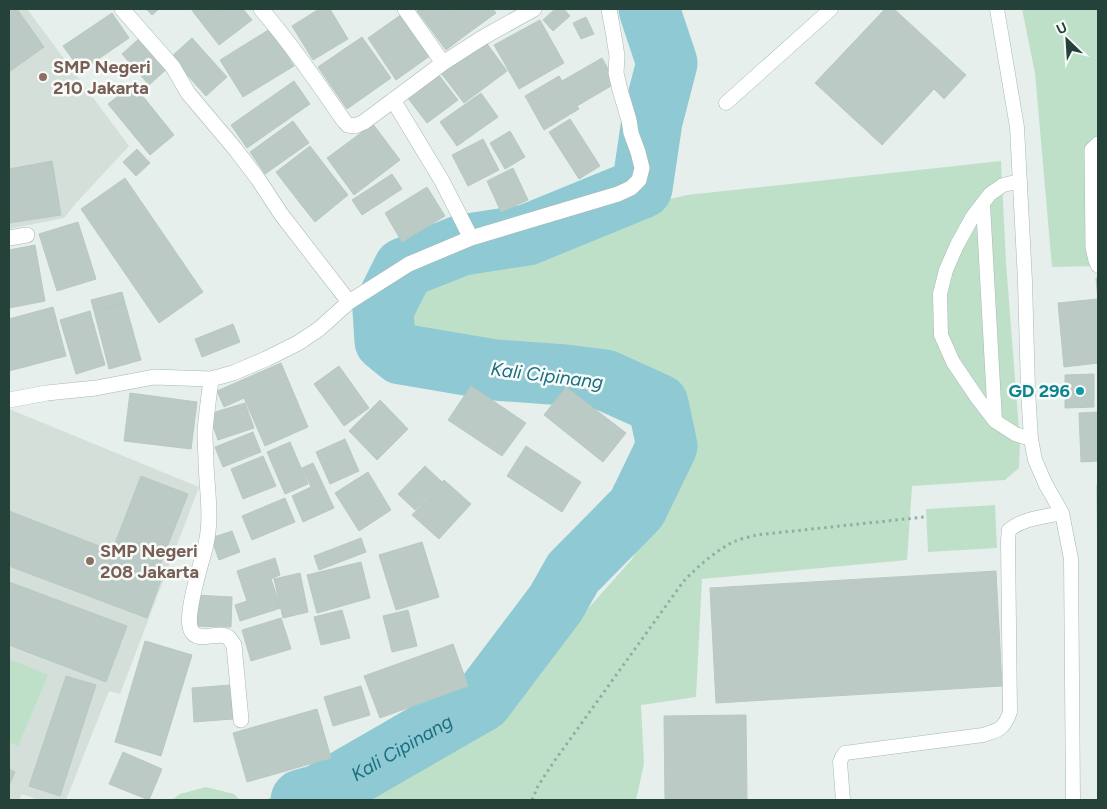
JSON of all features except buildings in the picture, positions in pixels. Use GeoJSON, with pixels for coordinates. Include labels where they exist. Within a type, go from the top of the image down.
{"type":"FeatureCollection","features":[{"type":"Feature","properties":{"kind":"street"},"geometry":{"type":"LineString","coordinates":[[122,9],[173,67],[188,93],[236,150],[281,214],[349,302]]}},
{"type":"Feature","properties":{"kind":"street"},"geometry":{"type":"LineString","coordinates":[[261,9],[302,60],[344,121],[348,125],[355,126],[364,122],[443,63],[482,38],[534,9]]}},
{"type":"Feature","properties":{"kind":"street"},"geometry":{"type":"LineString","coordinates":[[405,9],[443,63]]}},
{"type":"Feature","properties":{"kind":"street"},"geometry":{"type":"LineString","coordinates":[[9,400],[47,393],[96,388],[154,377],[211,379],[233,373],[298,343],[324,325],[349,302],[409,264],[471,238],[618,194],[631,188],[639,180],[642,168],[616,73],[617,56],[609,9]]}},
{"type":"Feature","properties":{"kind":"street"},"geometry":{"type":"LineString","coordinates":[[393,100],[442,181],[471,238]]}},
{"type":"Feature","properties":{"kind":"street"},"geometry":{"type":"LineString","coordinates":[[1098,144],[1092,150],[1094,247],[1098,265]]}},
{"type":"Feature","properties":{"kind":"street"},"geometry":{"type":"LineString","coordinates":[[9,238],[27,235]]}},
{"type":"Feature","properties":{"kind":"street"},"geometry":{"type":"LineString","coordinates":[[211,379],[205,432],[209,510],[207,534],[191,606],[189,626],[192,633],[198,637],[223,635],[230,638],[234,645],[241,720]]}},
{"type":"Feature","properties":{"kind":"lane"},"geometry":{"type":"LineString","coordinates":[[726,103],[832,9]]}},
{"type":"Feature","properties":{"kind":"lane"},"geometry":{"type":"LineString","coordinates":[[996,9],[1017,126],[1031,439],[1036,460],[1046,485],[1062,513],[1071,559],[1074,800]]}},
{"type":"Feature","properties":{"kind":"lane"},"geometry":{"type":"LineString","coordinates":[[1020,181],[1004,185],[990,194],[973,216],[956,245],[946,270],[940,294],[941,335],[953,362],[978,399],[996,421],[1015,434],[1031,439]]}},
{"type":"Feature","properties":{"kind":"lane"},"geometry":{"type":"LineString","coordinates":[[983,204],[996,421]]}},
{"type":"Feature","properties":{"kind":"lane"},"geometry":{"type":"LineString","coordinates":[[843,800],[840,762],[846,753],[983,735],[999,730],[1007,720],[1010,712],[1008,540],[1010,530],[1016,524],[1027,520],[1062,513]]}},
{"type":"Feature","properties":{"kind":"path"},"geometry":{"type":"LineString","coordinates":[[532,800],[538,786],[553,763],[682,582],[713,555],[734,542],[756,535],[924,518]]}},
{"type":"Feature","properties":{"kind":"shaded area","name":"SMP Negeri 210 Jakarta"},"geometry":{"type":"Polygon","coordinates":[[[9,9],[27,9],[129,146],[64,218],[9,229],[9,9]]]}},
{"type":"Feature","properties":{"kind":"shaded area","name":"SMP Negeri 208 Jakarta"},"geometry":{"type":"Polygon","coordinates":[[[9,409],[199,487],[120,694],[109,691],[66,800],[39,800],[22,794],[19,800],[9,800],[9,409]]]}},
{"type":"Feature","properties":{"kind":"green space"},"geometry":{"type":"Polygon","coordinates":[[[1022,9],[1098,9],[1098,266],[1052,267],[1035,73],[1022,9]]]}},
{"type":"Feature","properties":{"kind":"green space"},"geometry":{"type":"Polygon","coordinates":[[[1001,161],[1006,263],[1020,442],[1019,468],[1005,480],[912,486],[907,560],[702,579],[696,697],[641,705],[644,764],[636,800],[263,800],[416,760],[467,729],[508,699],[632,559],[681,476],[675,400],[612,358],[452,345],[416,340],[404,313],[405,286],[418,278],[625,210],[687,195],[1001,161]]]}},
{"type":"Feature","properties":{"kind":"green space"},"geometry":{"type":"Polygon","coordinates":[[[995,505],[997,548],[928,552],[926,509],[995,505]]]}},
{"type":"Feature","properties":{"kind":"green space"},"geometry":{"type":"Polygon","coordinates":[[[9,659],[48,675],[18,746],[9,742],[9,659]]]}},
{"type":"Feature","properties":{"kind":"green space"},"geometry":{"type":"Polygon","coordinates":[[[206,787],[234,794],[240,800],[172,800],[180,794],[206,787]]]}},
{"type":"Feature","properties":{"kind":"waterway","name":"Kali Cipinang"},"geometry":{"type":"LineString","coordinates":[[301,800],[319,795],[482,701],[556,603],[573,573],[637,508],[667,446],[658,404],[605,380],[495,370],[401,354],[385,341],[383,310],[404,268],[462,245],[527,235],[642,188],[652,121],[667,63],[649,9]]}},
{"type":"Feature","properties":{"kind":"place","name":"SMP Negeri 210 Jakarta"},"geometry":{"type":"Point","coordinates":[43,77]}},
{"type":"Feature","properties":{"kind":"place","name":"GD 296"},"geometry":{"type":"Point","coordinates":[1080,391]}},
{"type":"Feature","properties":{"kind":"place","name":"SMP Negeri 208 Jakarta"},"geometry":{"type":"Point","coordinates":[90,561]}}]}
